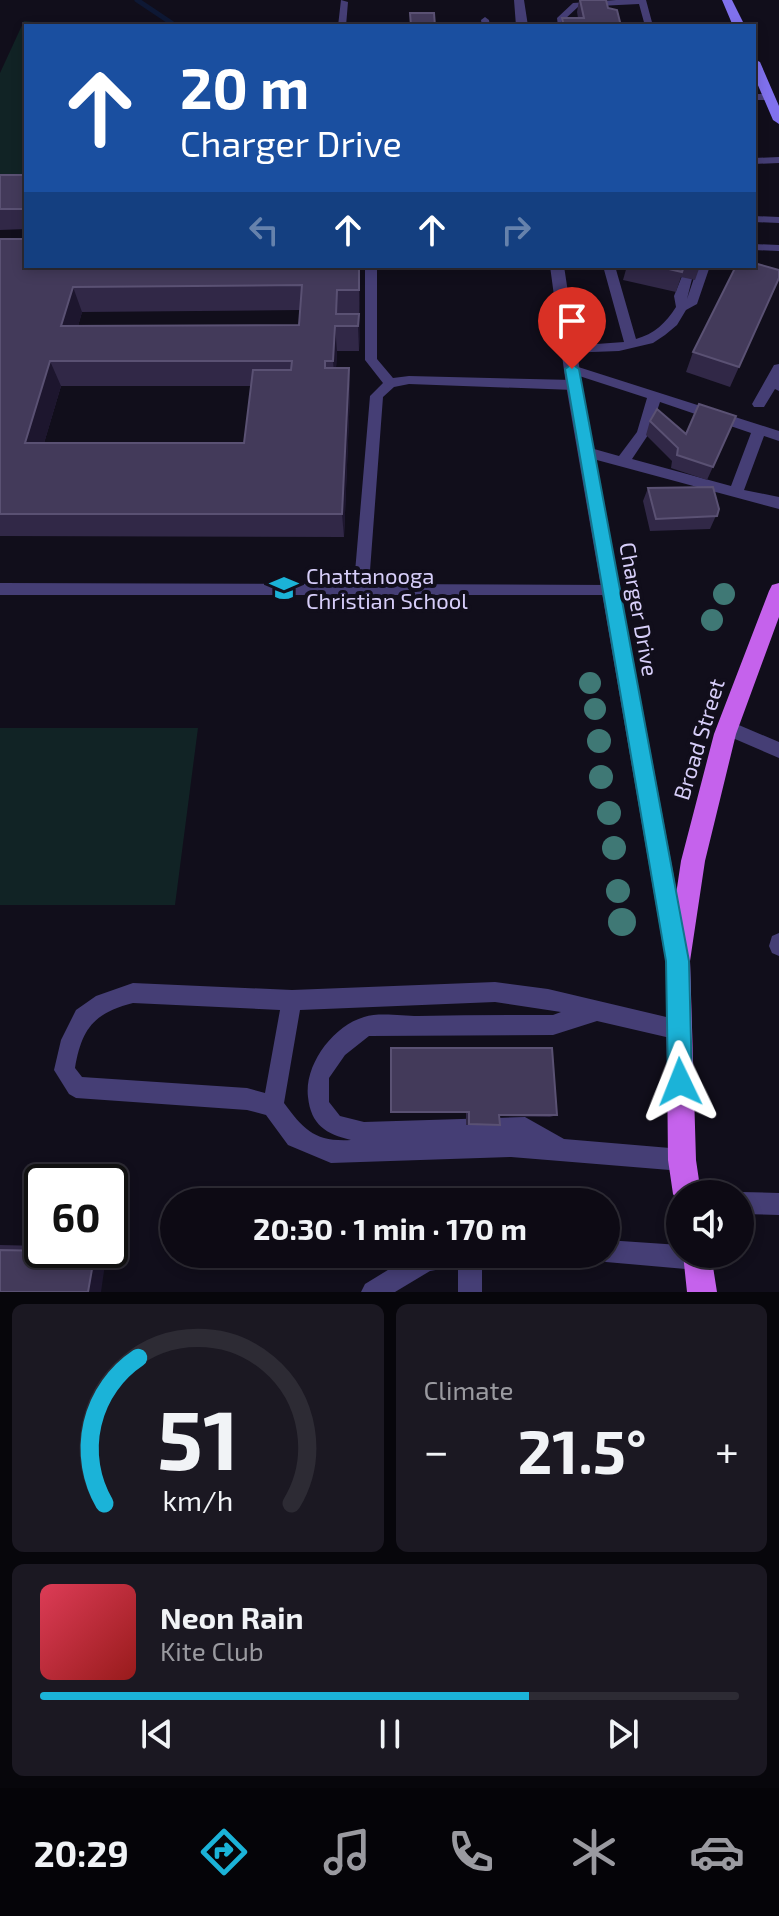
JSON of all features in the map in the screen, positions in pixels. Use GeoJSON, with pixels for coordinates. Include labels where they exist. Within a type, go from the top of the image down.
{"type":"FeatureCollection","features":[{"type":"Feature","properties":{"kind":"main road"},"geometry":{"type":"LineString","coordinates":[[727,0],[738,24]]}},
{"type":"Feature","properties":{"kind":"main road"},"geometry":{"type":"LineString","coordinates":[[756,66],[779,120]]}},
{"type":"Feature","properties":{"kind":"main road","name":"Broad Street"},"geometry":{"type":"LineString","coordinates":[[685,1180],[678,961],[693,861],[727,728],[779,591]]}},
{"type":"Feature","properties":{"kind":"main road"},"geometry":{"type":"LineString","coordinates":[[699,1268],[702,1292]]}},
{"type":"Feature","properties":{"kind":"street"},"geometry":{"type":"LineString","coordinates":[[519,0],[522,24]]}},
{"type":"Feature","properties":{"kind":"street","name":"Charger Drive"},"geometry":{"type":"LineString","coordinates":[[557,268],[572,368],[678,961]]}},
{"type":"Feature","properties":{"kind":"lane"},"geometry":{"type":"LineString","coordinates":[[562,24],[561,18],[576,5],[642,0],[648,24]]}},
{"type":"Feature","properties":{"kind":"lane"},"geometry":{"type":"LineString","coordinates":[[342,24],[344,2]]}},
{"type":"Feature","properties":{"kind":"lane"},"geometry":{"type":"LineString","coordinates":[[567,12],[570,24]]}},
{"type":"Feature","properties":{"kind":"lane"},"geometry":{"type":"LineString","coordinates":[[756,161],[779,160]]}},
{"type":"Feature","properties":{"kind":"lane"},"geometry":{"type":"LineString","coordinates":[[756,219],[778,222]]}},
{"type":"Feature","properties":{"kind":"lane"},"geometry":{"type":"LineString","coordinates":[[756,247],[779,248]]}},
{"type":"Feature","properties":{"kind":"lane"},"geometry":{"type":"LineString","coordinates":[[371,268],[371,360],[390,383]]}},
{"type":"Feature","properties":{"kind":"lane"},"geometry":{"type":"LineString","coordinates":[[610,268],[631,345]]}},
{"type":"Feature","properties":{"kind":"lane"},"geometry":{"type":"LineString","coordinates":[[682,307],[691,304],[703,268]]}},
{"type":"Feature","properties":{"kind":"lane"},"geometry":{"type":"LineString","coordinates":[[361,590],[377,396],[390,383],[572,368],[631,345],[657,339],[673,326],[682,307],[680,296],[686,279]]}},
{"type":"Feature","properties":{"kind":"lane"},"geometry":{"type":"LineString","coordinates":[[572,368],[779,436]]}},
{"type":"Feature","properties":{"kind":"lane"},"geometry":{"type":"LineString","coordinates":[[759,404],[776,384],[779,368]]}},
{"type":"Feature","properties":{"kind":"lane"},"geometry":{"type":"LineString","coordinates":[[621,462],[631,453],[653,414],[654,396]]}},
{"type":"Feature","properties":{"kind":"lane"},"geometry":{"type":"LineString","coordinates":[[736,493],[759,430]]}},
{"type":"Feature","properties":{"kind":"lane"},"geometry":{"type":"LineString","coordinates":[[587,452],[779,503]]}},
{"type":"Feature","properties":{"kind":"lane"},"geometry":{"type":"LineString","coordinates":[[0,589],[612,591]]}},
{"type":"Feature","properties":{"kind":"lane"},"geometry":{"type":"LineString","coordinates":[[727,728],[779,750]]}},
{"type":"Feature","properties":{"kind":"lane"},"geometry":{"type":"LineString","coordinates":[[679,1030],[548,999],[495,992],[292,1000],[133,993],[108,998],[81,1017],[69,1041],[64,1070],[76,1087],[247,1099],[273,1106],[296,1137],[331,1152],[511,1146],[682,1160]]}},
{"type":"Feature","properties":{"kind":"lane"},"geometry":{"type":"LineString","coordinates":[[273,1106],[292,1000]]}},
{"type":"Feature","properties":{"kind":"lane"},"geometry":{"type":"LineString","coordinates":[[561,1150],[525,1128],[364,1133],[333,1125],[319,1103],[321,1070],[340,1042],[366,1026],[553,1025],[595,1011]]}},
{"type":"Feature","properties":{"kind":"lane"},"geometry":{"type":"LineString","coordinates":[[754,1203],[779,1204]]}},
{"type":"Feature","properties":{"kind":"lane"},"geometry":{"type":"LineString","coordinates":[[620,1252],[666,1254]]}},
{"type":"Feature","properties":{"kind":"lane"},"geometry":{"type":"LineString","coordinates":[[373,1292],[413,1268]]}},
{"type":"Feature","properties":{"kind":"lane"},"geometry":{"type":"LineString","coordinates":[[470,1268],[470,1292]]}},
{"type":"Feature","properties":{"kind":"shaded area"},"geometry":{"type":"Polygon","coordinates":[[[24,21],[56,24],[24,24],[24,177],[0,177],[0,73],[24,21]]]}},
{"type":"Feature","properties":{"kind":"shaded area"},"geometry":{"type":"Polygon","coordinates":[[[0,728],[198,728],[175,905],[0,905],[0,728]]]}},
{"type":"Feature","properties":{"kind":"building"},"geometry":{"type":"Polygon","coordinates":[[[580,0],[606,0],[608,8],[617,10],[620,24],[564,24],[562,18],[584,18],[580,0]]]}},
{"type":"Feature","properties":{"kind":"building"},"geometry":{"type":"Polygon","coordinates":[[[410,13],[434,13],[435,24],[411,24],[410,13]]]}},
{"type":"Feature","properties":{"kind":"building"},"geometry":{"type":"Polygon","coordinates":[[[0,175],[24,175],[23,209],[0,209],[0,175]]]}},
{"type":"Feature","properties":{"kind":"building"},"geometry":{"type":"Polygon","coordinates":[[[0,239],[24,239],[24,268],[359,268],[359,290],[337,290],[336,314],[359,314],[358,326],[335,326],[333,361],[325,361],[325,368],[349,368],[342,514],[0,514],[0,239]],[[302,285],[73,287],[61,326],[299,325],[302,285]],[[50,361],[25,443],[244,443],[253,370],[291,370],[292,361],[50,361]]]}},
{"type":"Feature","properties":{"kind":"building"},"geometry":{"type":"Polygon","coordinates":[[[756,264],[779,270],[779,278],[739,367],[693,352],[735,268],[756,268],[756,264]]]}},
{"type":"Feature","properties":{"kind":"building"},"geometry":{"type":"Polygon","coordinates":[[[699,404],[736,416],[713,467],[677,455],[678,448],[650,421],[657,409],[686,434],[699,404]]]}},
{"type":"Feature","properties":{"kind":"building"},"geometry":{"type":"Polygon","coordinates":[[[713,487],[719,509],[717,516],[656,519],[648,488],[713,487]]]}},
{"type":"Feature","properties":{"kind":"building"},"geometry":{"type":"Polygon","coordinates":[[[391,1048],[552,1048],[557,1115],[499,1115],[500,1125],[469,1124],[469,1112],[391,1112],[391,1048]]]}},
{"type":"Feature","properties":{"kind":"building"},"geometry":{"type":"Polygon","coordinates":[[[0,1250],[24,1251],[24,1268],[92,1268],[88,1292],[0,1292],[0,1250]]]}},
{"type":"Feature","properties":{"kind":"waterway"},"geometry":{"type":"LineString","coordinates":[[137,0],[173,24]]}},
{"type":"Feature","properties":{"kind":"place","name":"Chattanooga Christian School"},"geometry":{"type":"Point","coordinates":[284,588]}},
{"type":"Feature","properties":{"kind":"route"},"geometry":{"type":"LineString","coordinates":[[572,369],[678,961],[680,1082]]}}]}
